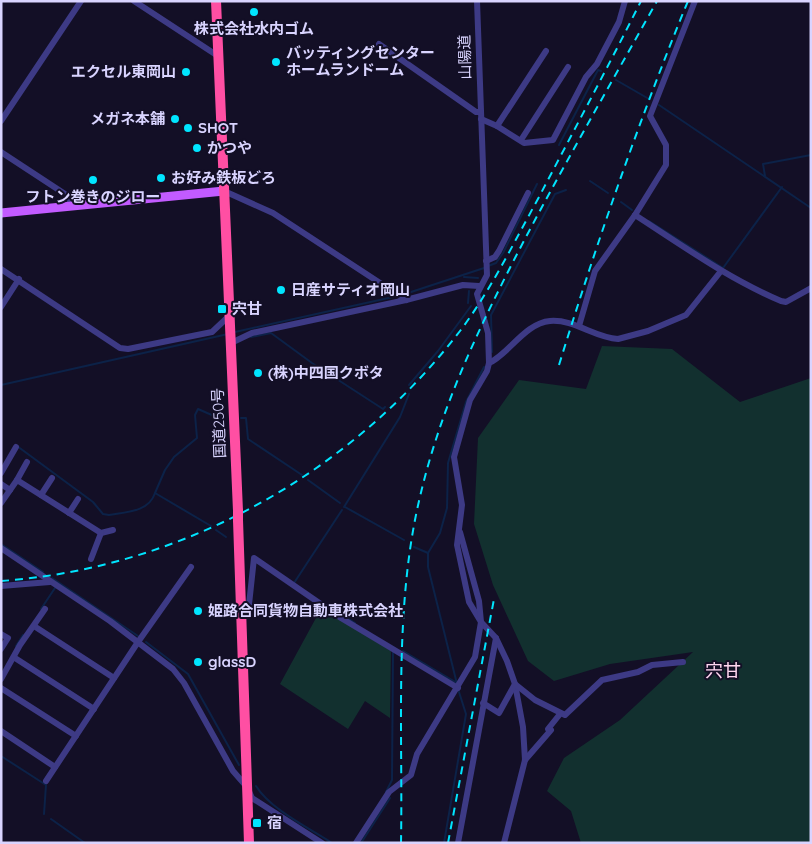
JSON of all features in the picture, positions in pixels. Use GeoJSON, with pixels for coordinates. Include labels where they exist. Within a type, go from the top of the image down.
{"type":"FeatureCollection","features":[{"type":"Feature","properties":{"kind":"highway","name":"国道250号"},"geometry":{"type":"LineString","coordinates":[[216,1],[248,766],[249,843]]}},
{"type":"Feature","properties":{"kind":"main road"},"geometry":{"type":"LineString","coordinates":[[1,213],[224,191]]}},
{"type":"Feature","properties":{"kind":"street"},"geometry":{"type":"LineString","coordinates":[[1,120],[81,1]]}},
{"type":"Feature","properties":{"kind":"street"},"geometry":{"type":"LineString","coordinates":[[134,1],[218,56]]}},
{"type":"Feature","properties":{"kind":"street","name":"山陽道"},"geometry":{"type":"LineString","coordinates":[[477,1],[487,275],[479,286]]}},
{"type":"Feature","properties":{"kind":"street"},"geometry":{"type":"LineString","coordinates":[[378,44],[480,116],[524,143],[553,140],[586,77],[597,64],[619,22],[625,1]]}},
{"type":"Feature","properties":{"kind":"street"},"geometry":{"type":"LineString","coordinates":[[579,326],[595,271],[635,215],[663,172],[667,161],[665,141],[656,129],[650,116],[695,1]]}},
{"type":"Feature","properties":{"kind":"street"},"geometry":{"type":"LineString","coordinates":[[497,126],[546,51]]}},
{"type":"Feature","properties":{"kind":"street"},"geometry":{"type":"LineString","coordinates":[[521,140],[568,67]]}},
{"type":"Feature","properties":{"kind":"street"},"geometry":{"type":"LineString","coordinates":[[1,152],[65,194],[69,198],[71,206]]}},
{"type":"Feature","properties":{"kind":"street"},"geometry":{"type":"LineString","coordinates":[[224,191],[273,213],[406,300]]}},
{"type":"Feature","properties":{"kind":"street"},"geometry":{"type":"LineString","coordinates":[[486,262],[495,257],[499,252],[528,193]]}},
{"type":"Feature","properties":{"kind":"street"},"geometry":{"type":"LineString","coordinates":[[635,215],[748,287],[781,301],[786,302],[811,288]]}},
{"type":"Feature","properties":{"kind":"street"},"geometry":{"type":"LineString","coordinates":[[1,269],[120,348],[128,349],[212,332],[229,316]]}},
{"type":"Feature","properties":{"kind":"street"},"geometry":{"type":"LineString","coordinates":[[489,362],[540,324],[550,321],[579,326],[610,338],[618,339],[675,321],[686,315],[721,271]]}},
{"type":"Feature","properties":{"kind":"street"},"geometry":{"type":"LineString","coordinates":[[1,306],[19,280]]}},
{"type":"Feature","properties":{"kind":"street"},"geometry":{"type":"LineString","coordinates":[[230,337],[406,300],[463,285],[479,286],[477,294],[488,333],[489,362],[487,371],[470,400],[454,457],[462,505],[457,545],[469,602],[482,622],[496,638],[515,684],[523,727],[526,760],[504,843]]}},
{"type":"Feature","properties":{"kind":"street"},"geometry":{"type":"LineString","coordinates":[[1,473],[16,447]]}},
{"type":"Feature","properties":{"kind":"street"},"geometry":{"type":"LineString","coordinates":[[1,503],[27,462]]}},
{"type":"Feature","properties":{"kind":"street"},"geometry":{"type":"LineString","coordinates":[[41,495],[52,478]]}},
{"type":"Feature","properties":{"kind":"street"},"geometry":{"type":"LineString","coordinates":[[17,480],[100,533],[113,530]]}},
{"type":"Feature","properties":{"kind":"street"},"geometry":{"type":"LineString","coordinates":[[1,484],[10,490]]}},
{"type":"Feature","properties":{"kind":"street"},"geometry":{"type":"LineString","coordinates":[[69,513],[78,499]]}},
{"type":"Feature","properties":{"kind":"street"},"geometry":{"type":"LineString","coordinates":[[356,843],[389,792],[411,774],[417,754],[475,657],[482,622],[479,601],[459,527]]}},
{"type":"Feature","properties":{"kind":"street"},"geometry":{"type":"LineString","coordinates":[[91,559],[100,533]]}},
{"type":"Feature","properties":{"kind":"street"},"geometry":{"type":"LineString","coordinates":[[1,548],[138,642],[173,669],[184,683],[233,771],[247,787],[252,798],[322,843]]}},
{"type":"Feature","properties":{"kind":"street"},"geometry":{"type":"LineString","coordinates":[[241,619],[248,614],[254,558],[341,618],[458,688]]}},
{"type":"Feature","properties":{"kind":"street"},"geometry":{"type":"LineString","coordinates":[[46,781],[138,642],[191,567]]}},
{"type":"Feature","properties":{"kind":"street"},"geometry":{"type":"LineString","coordinates":[[1,586],[43,581],[51,583]]}},
{"type":"Feature","properties":{"kind":"street"},"geometry":{"type":"LineString","coordinates":[[1,679],[15,658],[20,645],[45,609]]}},
{"type":"Feature","properties":{"kind":"street"},"geometry":{"type":"LineString","coordinates":[[34,626],[114,678]]}},
{"type":"Feature","properties":{"kind":"street"},"geometry":{"type":"LineString","coordinates":[[1,634],[8,638],[1,649]]}},
{"type":"Feature","properties":{"kind":"street"},"geometry":{"type":"LineString","coordinates":[[458,843],[496,638]]}},
{"type":"Feature","properties":{"kind":"street"},"geometry":{"type":"LineString","coordinates":[[15,658],[94,709]]}},
{"type":"Feature","properties":{"kind":"street"},"geometry":{"type":"LineString","coordinates":[[515,684],[535,700],[560,714],[568,713],[573,704],[602,680],[638,672],[652,665],[683,662]]}},
{"type":"Feature","properties":{"kind":"street"},"geometry":{"type":"LineString","coordinates":[[484,704],[499,713],[515,684]]}},
{"type":"Feature","properties":{"kind":"street"},"geometry":{"type":"LineString","coordinates":[[1,688],[76,736]]}},
{"type":"Feature","properties":{"kind":"street"},"geometry":{"type":"LineString","coordinates":[[526,760],[551,730],[548,729],[560,714]]}},
{"type":"Feature","properties":{"kind":"street"},"geometry":{"type":"LineString","coordinates":[[1,731],[55,767]]}},
{"type":"Feature","properties":{"kind":"street"},"geometry":{"type":"LineString","coordinates":[[233,771],[244,771],[248,766]]}},
{"type":"Feature","properties":{"kind":"green space"},"geometry":{"type":"Polygon","coordinates":[[[602,346],[672,349],[740,402],[811,378],[811,843],[581,843],[571,811],[547,791],[564,758],[620,720],[693,652],[610,664],[554,681],[528,661],[493,585],[474,524],[478,438],[519,380],[586,389],[602,346]]]}},
{"type":"Feature","properties":{"kind":"green space"},"geometry":{"type":"Polygon","coordinates":[[[322,607],[391,651],[390,718],[365,701],[348,729],[280,684],[322,607]]]}},
{"type":"Feature","properties":{"kind":"waterway"},"geometry":{"type":"LineString","coordinates":[[559,145],[598,70],[601,71]]}},
{"type":"Feature","properties":{"kind":"waterway"},"geometry":{"type":"LineString","coordinates":[[616,80],[649,99]]}},
{"type":"Feature","properties":{"kind":"waterway"},"geometry":{"type":"LineString","coordinates":[[659,105],[811,208]]}},
{"type":"Feature","properties":{"kind":"waterway"},"geometry":{"type":"LineString","coordinates":[[765,176],[763,164],[811,155]]}},
{"type":"Feature","properties":{"kind":"waterway"},"geometry":{"type":"LineString","coordinates":[[590,181],[608,193]]}},
{"type":"Feature","properties":{"kind":"waterway"},"geometry":{"type":"LineString","coordinates":[[488,266],[496,263],[503,253],[537,184]]}},
{"type":"Feature","properties":{"kind":"waterway"},"geometry":{"type":"LineString","coordinates":[[649,221],[723,268],[782,187]]}},
{"type":"Feature","properties":{"kind":"waterway"},"geometry":{"type":"LineString","coordinates":[[492,352],[491,315],[555,194],[566,190]]}},
{"type":"Feature","properties":{"kind":"waterway"},"geometry":{"type":"LineString","coordinates":[[621,202],[632,210]]}},
{"type":"Feature","properties":{"kind":"waterway"},"geometry":{"type":"LineString","coordinates":[[405,294],[484,268]]}},
{"type":"Feature","properties":{"kind":"waterway"},"geometry":{"type":"LineString","coordinates":[[464,277],[478,278]]}},
{"type":"Feature","properties":{"kind":"waterway"},"geometry":{"type":"LineString","coordinates":[[468,303],[469,291]]}},
{"type":"Feature","properties":{"kind":"waterway"},"geometry":{"type":"LineString","coordinates":[[235,332],[393,297]]}},
{"type":"Feature","properties":{"kind":"waterway"},"geometry":{"type":"LineString","coordinates":[[409,385],[438,351],[471,306]]}},
{"type":"Feature","properties":{"kind":"waterway"},"geometry":{"type":"LineString","coordinates":[[251,337],[271,333],[312,363],[383,409],[385,407]]}},
{"type":"Feature","properties":{"kind":"waterway"},"geometry":{"type":"LineString","coordinates":[[1,385],[228,334]]}},
{"type":"Feature","properties":{"kind":"waterway"},"geometry":{"type":"LineString","coordinates":[[457,684],[428,567],[428,553],[440,533],[447,508],[448,463],[466,402],[484,367]]}},
{"type":"Feature","properties":{"kind":"waterway"},"geometry":{"type":"LineString","coordinates":[[344,507],[400,417],[409,394]]}},
{"type":"Feature","properties":{"kind":"waterway"},"geometry":{"type":"LineString","coordinates":[[155,493],[165,470],[174,457],[197,438],[195,415],[198,409],[221,419]]}},
{"type":"Feature","properties":{"kind":"waterway"},"geometry":{"type":"LineString","coordinates":[[241,418],[246,418],[248,439],[302,475]]}},
{"type":"Feature","properties":{"kind":"waterway"},"geometry":{"type":"LineString","coordinates":[[17,446],[93,502],[103,514],[123,513],[142,508],[148,504],[155,493],[211,526]]}},
{"type":"Feature","properties":{"kind":"waterway"},"geometry":{"type":"LineString","coordinates":[[308,480],[340,503]]}},
{"type":"Feature","properties":{"kind":"waterway"},"geometry":{"type":"LineString","coordinates":[[345,507],[404,540]]}},
{"type":"Feature","properties":{"kind":"waterway"},"geometry":{"type":"LineString","coordinates":[[294,583],[342,510]]}},
{"type":"Feature","properties":{"kind":"waterway"},"geometry":{"type":"LineString","coordinates":[[216,530],[226,537]]}},
{"type":"Feature","properties":{"kind":"waterway"},"geometry":{"type":"LineString","coordinates":[[1,544],[43,572]]}},
{"type":"Feature","properties":{"kind":"waterway"},"geometry":{"type":"LineString","coordinates":[[414,547],[428,553]]}},
{"type":"Feature","properties":{"kind":"waterway"},"geometry":{"type":"LineString","coordinates":[[52,578],[138,636]]}},
{"type":"Feature","properties":{"kind":"waterway"},"geometry":{"type":"LineString","coordinates":[[41,609],[55,588]]}},
{"type":"Feature","properties":{"kind":"waterway"},"geometry":{"type":"LineString","coordinates":[[338,612],[355,623]]}},
{"type":"Feature","properties":{"kind":"waterway"},"geometry":{"type":"LineString","coordinates":[[16,646],[23,635]]}},
{"type":"Feature","properties":{"kind":"waterway"},"geometry":{"type":"LineString","coordinates":[[146,642],[188,674],[239,765]]}},
{"type":"Feature","properties":{"kind":"waterway"},"geometry":{"type":"LineString","coordinates":[[403,651],[457,683]]}},
{"type":"Feature","properties":{"kind":"waterway"},"geometry":{"type":"LineString","coordinates":[[386,792],[392,780],[393,652]]}},
{"type":"Feature","properties":{"kind":"waterway"},"geometry":{"type":"LineString","coordinates":[[444,843],[466,714],[459,692]]}},
{"type":"Feature","properties":{"kind":"waterway"},"geometry":{"type":"LineString","coordinates":[[1,756],[46,785],[44,814]]}},
{"type":"Feature","properties":{"kind":"waterway"},"geometry":{"type":"LineString","coordinates":[[256,786],[280,810],[332,843]]}},
{"type":"Feature","properties":{"kind":"waterway"},"geometry":{"type":"LineString","coordinates":[[361,843],[390,798]]}},
{"type":"Feature","properties":{"kind":"waterway"},"geometry":{"type":"LineString","coordinates":[[51,819],[85,843]]}},
{"type":"Feature","properties":{"kind":"railway"},"geometry":{"type":"LineString","coordinates":[[1,581],[68,572],[134,557],[197,534],[257,505],[314,470],[367,429],[416,382],[460,331],[482,299],[539,197],[641,1]]}},
{"type":"Feature","properties":{"kind":"railway"},"geometry":{"type":"LineString","coordinates":[[401,843],[401,670],[403,627],[411,542],[427,469],[459,376],[500,288],[549,193],[657,1]]}},
{"type":"Feature","properties":{"kind":"railway"},"geometry":{"type":"LineString","coordinates":[[559,365],[619,182],[688,1]]}},
{"type":"Feature","properties":{"kind":"railway"},"geometry":{"type":"LineString","coordinates":[[448,843],[494,599]]}},
{"type":"Feature","properties":{"kind":"place","name":"株式会社水内ゴム"},"geometry":{"type":"Point","coordinates":[254,12]}},
{"type":"Feature","properties":{"kind":"place","name":"バッティングセンター ホームランドーム"},"geometry":{"type":"Point","coordinates":[276,62]}},
{"type":"Feature","properties":{"kind":"place","name":"エクセル東岡山"},"geometry":{"type":"Point","coordinates":[186,72]}},
{"type":"Feature","properties":{"kind":"place","name":"メガネ本舗"},"geometry":{"type":"Point","coordinates":[175,119]}},
{"type":"Feature","properties":{"kind":"place","name":"SHOT"},"geometry":{"type":"Point","coordinates":[188,128]}},
{"type":"Feature","properties":{"kind":"place","name":"かつや"},"geometry":{"type":"Point","coordinates":[197,148]}},
{"type":"Feature","properties":{"kind":"place","name":"お好み鉄板どろ"},"geometry":{"type":"Point","coordinates":[161,178]}},
{"type":"Feature","properties":{"kind":"place","name":"フトン巻きのジロー"},"geometry":{"type":"Point","coordinates":[93,180]}},
{"type":"Feature","properties":{"kind":"place","name":"日産サティオ岡山"},"geometry":{"type":"Point","coordinates":[281,290]}},
{"type":"Feature","properties":{"kind":"place","name":"宍甘"},"geometry":{"type":"Point","coordinates":[222,309]}},
{"type":"Feature","properties":{"kind":"place","name":"(株)中四国クボタ"},"geometry":{"type":"Point","coordinates":[258,373]}},
{"type":"Feature","properties":{"kind":"place","name":"姫路合同貨物自動車株式会社"},"geometry":{"type":"Point","coordinates":[198,611]}},
{"type":"Feature","properties":{"kind":"place","name":"glassD"},"geometry":{"type":"Point","coordinates":[198,662]}},
{"type":"Feature","properties":{"kind":"place","name":"宿"},"geometry":{"type":"Point","coordinates":[257,823]}},
{"type":"Feature","properties":{"kind":"district","name":"宍甘"},"geometry":{"type":"Point","coordinates":[723,671]}}]}
